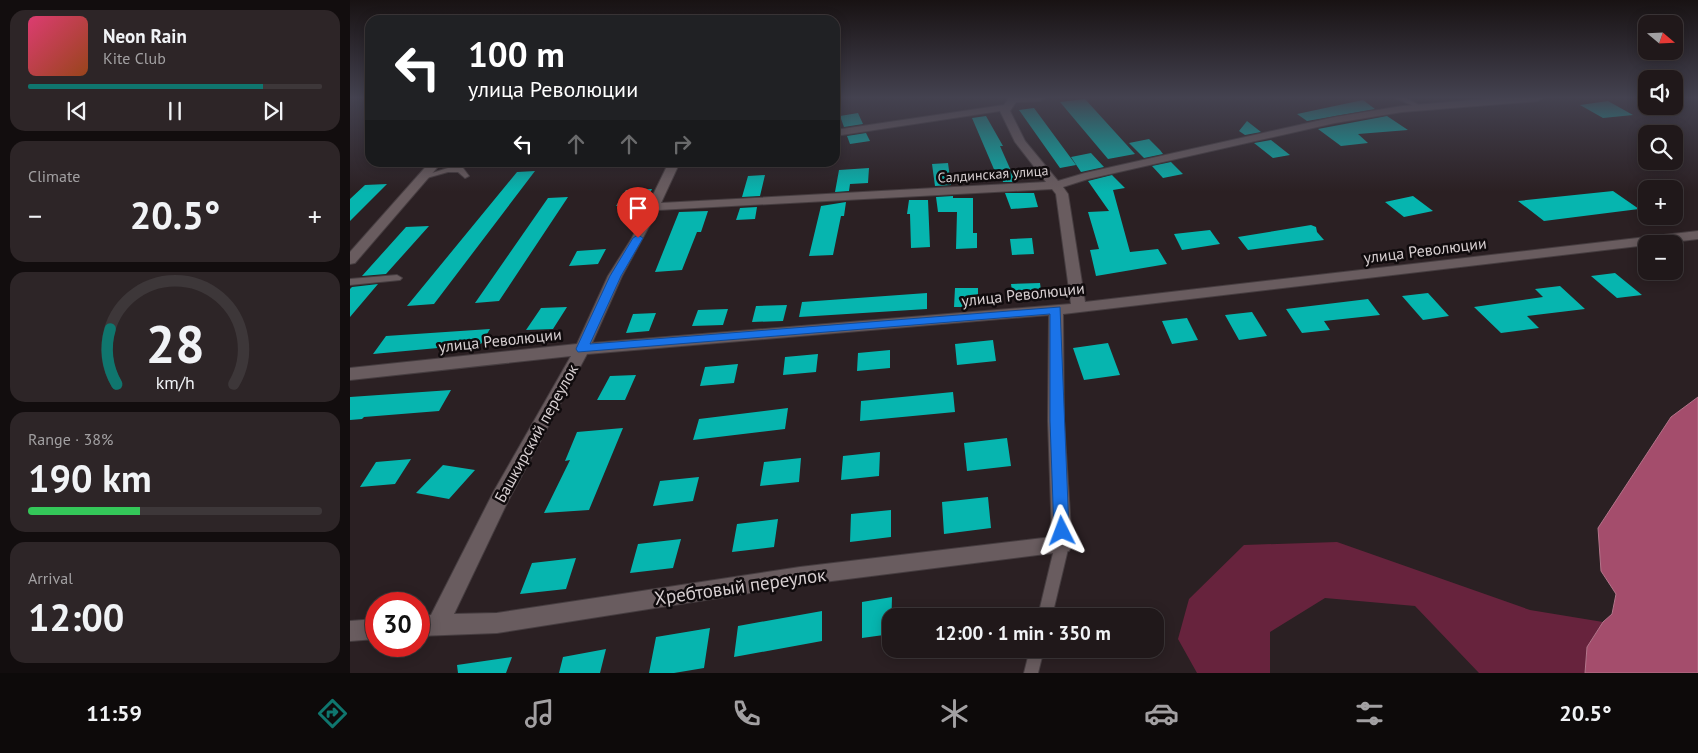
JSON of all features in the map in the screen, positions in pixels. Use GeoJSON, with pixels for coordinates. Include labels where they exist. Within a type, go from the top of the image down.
{"type":"FeatureCollection","features":[{"type":"Feature","properties":{"kind":"street"},"geometry":{"type":"LineString","coordinates":[[840,132],[856,129]]}},
{"type":"Feature","properties":{"kind":"street"},"geometry":{"type":"LineString","coordinates":[[1014,129],[1020,142],[1057,185],[1062,194],[1078,306]]}},
{"type":"Feature","properties":{"kind":"street","name":"Салдинская улица"},"geometry":{"type":"LineString","coordinates":[[652,207],[1057,185],[1085,176],[1293,129]]}},
{"type":"Feature","properties":{"kind":"street"},"geometry":{"type":"LineString","coordinates":[[350,260],[432,167]]}},
{"type":"Feature","properties":{"kind":"street","name":"Башкирский переулок"},"geometry":{"type":"LineString","coordinates":[[430,621],[582,349],[616,276],[638,238],[672,167]]}},
{"type":"Feature","properties":{"kind":"street","name":"улица Революции"},"geometry":{"type":"LineString","coordinates":[[350,374],[582,349],[1056,310],[1698,234]]}},
{"type":"Feature","properties":{"kind":"street"},"geometry":{"type":"LineString","coordinates":[[1056,310],[1056,421],[1062,545]]}},
{"type":"Feature","properties":{"kind":"street","name":"Хребтовый переулок"},"geometry":{"type":"LineString","coordinates":[[430,625],[497,623],[800,576],[1062,545]]}},
{"type":"Feature","properties":{"kind":"street"},"geometry":{"type":"LineString","coordinates":[[350,631],[365,630]]}},
{"type":"Feature","properties":{"kind":"lane"},"geometry":{"type":"LineString","coordinates":[[423,177],[448,170],[460,170],[465,176]]}},
{"type":"Feature","properties":{"kind":"lane"},"geometry":{"type":"LineString","coordinates":[[350,282],[397,278]]}},
{"type":"Feature","properties":{"kind":"lane"},"geometry":{"type":"LineString","coordinates":[[1047,608],[1062,545]]}},
{"type":"Feature","properties":{"kind":"lane"},"geometry":{"type":"LineString","coordinates":[[1031,673],[1035,658]]}},
{"type":"Feature","properties":{"kind":"shaded area"},"geometry":{"type":"Polygon","coordinates":[[[1698,397],[1698,673],[1585,673],[1587,647],[1603,622],[1612,614],[1616,594],[1601,571],[1598,528],[1671,417],[1698,397]]]}},
{"type":"Feature","properties":{"kind":"shaded area"},"geometry":{"type":"Polygon","coordinates":[[[1337,542],[1530,610],[1603,622],[1587,647],[1585,673],[1479,673],[1415,606],[1325,598],[1270,632],[1270,673],[1197,673],[1178,639],[1189,599],[1244,545],[1337,542]]]}},
{"type":"Feature","properties":{"kind":"building"},"geometry":{"type":"Polygon","coordinates":[[[977,129],[994,129],[1003,146],[1000,146],[1016,182],[1003,182],[1001,173],[996,174],[977,129]]]}},
{"type":"Feature","properties":{"kind":"building"},"geometry":{"type":"Polygon","coordinates":[[[1033,129],[1050,129],[1076,165],[1060,168],[1033,129]]]}},
{"type":"Feature","properties":{"kind":"building"},"geometry":{"type":"Polygon","coordinates":[[[1083,129],[1113,129],[1135,154],[1108,159],[1083,129]]]}},
{"type":"Feature","properties":{"kind":"building"},"geometry":{"type":"Polygon","coordinates":[[[1258,129],[1261,132],[1245,135],[1239,131],[1258,129]]]}},
{"type":"Feature","properties":{"kind":"building"},"geometry":{"type":"Polygon","coordinates":[[[1319,129],[1408,130],[1358,134],[1368,143],[1341,146],[1319,129]]]}},
{"type":"Feature","properties":{"kind":"building"},"geometry":{"type":"Polygon","coordinates":[[[866,133],[870,141],[850,144],[847,136],[866,133]]]}},
{"type":"Feature","properties":{"kind":"building"},"geometry":{"type":"Polygon","coordinates":[[[1149,139],[1163,154],[1144,158],[1129,143],[1149,139]]]}},
{"type":"Feature","properties":{"kind":"building"},"geometry":{"type":"Polygon","coordinates":[[[1271,140],[1290,155],[1273,158],[1254,143],[1271,140]]]}},
{"type":"Feature","properties":{"kind":"building"},"geometry":{"type":"Polygon","coordinates":[[[1091,153],[1104,167],[1081,172],[1071,157],[1091,153]]]}},
{"type":"Feature","properties":{"kind":"building"},"geometry":{"type":"Polygon","coordinates":[[[1171,162],[1183,174],[1163,178],[1152,166],[1171,162]]]}},
{"type":"Feature","properties":{"kind":"building"},"geometry":{"type":"Polygon","coordinates":[[[948,163],[951,185],[935,186],[932,164],[948,163]]]}},
{"type":"Feature","properties":{"kind":"building"},"geometry":{"type":"Polygon","coordinates":[[[869,168],[868,183],[850,184],[849,191],[835,192],[839,170],[869,168]]]}},
{"type":"Feature","properties":{"kind":"building"},"geometry":{"type":"Polygon","coordinates":[[[535,171],[434,304],[407,306],[517,172],[535,171]]]}},
{"type":"Feature","properties":{"kind":"building"},"geometry":{"type":"Polygon","coordinates":[[[765,175],[760,196],[742,197],[748,176],[765,175]]]}},
{"type":"Feature","properties":{"kind":"building"},"geometry":{"type":"Polygon","coordinates":[[[1112,175],[1125,188],[1113,190],[1130,252],[1158,249],[1167,264],[1096,276],[1090,250],[1099,249],[1088,212],[1109,211],[1088,181],[1112,175]]]}},
{"type":"Feature","properties":{"kind":"building"},"geometry":{"type":"Polygon","coordinates":[[[387,184],[350,221],[350,199],[365,185],[387,184]]]}},
{"type":"Feature","properties":{"kind":"building"},"geometry":{"type":"Polygon","coordinates":[[[652,189],[644,205],[616,206],[626,190],[652,189]]]}},
{"type":"Feature","properties":{"kind":"building"},"geometry":{"type":"Polygon","coordinates":[[[1613,191],[1638,209],[1544,221],[1518,201],[1613,191]]]}},
{"type":"Feature","properties":{"kind":"building"},"geometry":{"type":"Polygon","coordinates":[[[1005,193],[1034,193],[1038,207],[1011,209],[1005,193]]]}},
{"type":"Feature","properties":{"kind":"building"},"geometry":{"type":"Polygon","coordinates":[[[953,196],[953,198],[973,198],[973,233],[977,233],[977,248],[956,249],[957,212],[938,212],[936,197],[953,196]]]}},
{"type":"Feature","properties":{"kind":"building"},"geometry":{"type":"Polygon","coordinates":[[[1413,196],[1433,211],[1404,217],[1385,202],[1413,196]]]}},
{"type":"Feature","properties":{"kind":"building"},"geometry":{"type":"Polygon","coordinates":[[[568,197],[499,301],[475,303],[548,198],[568,197]]]}},
{"type":"Feature","properties":{"kind":"building"},"geometry":{"type":"Polygon","coordinates":[[[909,200],[928,200],[930,247],[911,248],[910,214],[907,214],[909,200]]]}},
{"type":"Feature","properties":{"kind":"building"},"geometry":{"type":"Polygon","coordinates":[[[846,202],[844,216],[841,216],[833,255],[809,256],[821,206],[846,202]]]}},
{"type":"Feature","properties":{"kind":"building"},"geometry":{"type":"Polygon","coordinates":[[[757,207],[755,219],[736,220],[740,208],[757,207]]]}},
{"type":"Feature","properties":{"kind":"building"},"geometry":{"type":"Polygon","coordinates":[[[708,211],[701,232],[697,232],[682,270],[655,272],[679,212],[708,211]]]}},
{"type":"Feature","properties":{"kind":"building"},"geometry":{"type":"Polygon","coordinates":[[[1311,225],[1316,227],[1317,232],[1324,240],[1248,250],[1238,237],[1311,225]]]}},
{"type":"Feature","properties":{"kind":"building"},"geometry":{"type":"Polygon","coordinates":[[[429,226],[386,274],[362,276],[406,227],[429,226]]]}},
{"type":"Feature","properties":{"kind":"building"},"geometry":{"type":"Polygon","coordinates":[[[1210,230],[1220,244],[1182,250],[1174,234],[1210,230]]]}},
{"type":"Feature","properties":{"kind":"building"},"geometry":{"type":"Polygon","coordinates":[[[1032,238],[1034,254],[1012,255],[1010,239],[1032,238]]]}},
{"type":"Feature","properties":{"kind":"building"},"geometry":{"type":"Polygon","coordinates":[[[606,249],[598,264],[569,266],[577,251],[606,249]]]}},
{"type":"Feature","properties":{"kind":"building"},"geometry":{"type":"Polygon","coordinates":[[[1615,273],[1642,295],[1617,298],[1591,276],[1615,273]]]}},
{"type":"Feature","properties":{"kind":"building"},"geometry":{"type":"Polygon","coordinates":[[[1040,283],[1042,298],[1013,299],[1011,284],[1040,283]]]}},
{"type":"Feature","properties":{"kind":"building"},"geometry":{"type":"Polygon","coordinates":[[[378,284],[350,317],[350,289],[352,287],[378,284]]]}},
{"type":"Feature","properties":{"kind":"building"},"geometry":{"type":"Polygon","coordinates":[[[1560,286],[1585,309],[1527,316],[1539,328],[1501,333],[1474,307],[1543,297],[1535,289],[1560,286]]]}},
{"type":"Feature","properties":{"kind":"building"},"geometry":{"type":"Polygon","coordinates":[[[955,288],[978,288],[978,307],[954,307],[955,288]]]}},
{"type":"Feature","properties":{"kind":"building"},"geometry":{"type":"Polygon","coordinates":[[[927,293],[927,309],[799,317],[802,302],[927,293]]]}},
{"type":"Feature","properties":{"kind":"building"},"geometry":{"type":"Polygon","coordinates":[[[1428,293],[1449,316],[1423,320],[1402,296],[1428,293]]]}},
{"type":"Feature","properties":{"kind":"building"},"geometry":{"type":"Polygon","coordinates":[[[1368,299],[1380,315],[1324,321],[1330,330],[1302,333],[1286,309],[1368,299]]]}},
{"type":"Feature","properties":{"kind":"building"},"geometry":{"type":"Polygon","coordinates":[[[787,305],[783,321],[752,322],[756,306],[787,305]]]}},
{"type":"Feature","properties":{"kind":"building"},"geometry":{"type":"Polygon","coordinates":[[[567,307],[553,329],[526,330],[541,308],[567,307]]]}},
{"type":"Feature","properties":{"kind":"building"},"geometry":{"type":"Polygon","coordinates":[[[728,309],[723,325],[692,326],[698,310],[728,309]]]}},
{"type":"Feature","properties":{"kind":"building"},"geometry":{"type":"Polygon","coordinates":[[[1252,312],[1267,336],[1239,340],[1225,315],[1252,312]]]}},
{"type":"Feature","properties":{"kind":"building"},"geometry":{"type":"Polygon","coordinates":[[[656,313],[649,331],[626,333],[633,314],[656,313]]]}},
{"type":"Feature","properties":{"kind":"building"},"geometry":{"type":"Polygon","coordinates":[[[1187,318],[1198,340],[1172,344],[1162,321],[1187,318]]]}},
{"type":"Feature","properties":{"kind":"building"},"geometry":{"type":"Polygon","coordinates":[[[490,329],[481,344],[373,354],[386,336],[490,329]]]}},
{"type":"Feature","properties":{"kind":"building"},"geometry":{"type":"Polygon","coordinates":[[[993,340],[996,361],[957,365],[955,344],[993,340]]]}},
{"type":"Feature","properties":{"kind":"building"},"geometry":{"type":"Polygon","coordinates":[[[1108,343],[1120,375],[1084,380],[1073,348],[1108,343]]]}},
{"type":"Feature","properties":{"kind":"building"},"geometry":{"type":"Polygon","coordinates":[[[890,350],[890,368],[857,371],[858,353],[890,350]]]}},
{"type":"Feature","properties":{"kind":"building"},"geometry":{"type":"Polygon","coordinates":[[[818,354],[816,372],[783,375],[785,357],[818,354]]]}},
{"type":"Feature","properties":{"kind":"building"},"geometry":{"type":"Polygon","coordinates":[[[738,364],[734,383],[700,386],[705,367],[738,364]]]}},
{"type":"Feature","properties":{"kind":"building"},"geometry":{"type":"Polygon","coordinates":[[[636,375],[625,400],[597,400],[610,376],[636,375]]]}},
{"type":"Feature","properties":{"kind":"building"},"geometry":{"type":"Polygon","coordinates":[[[451,390],[439,411],[364,417],[362,419],[350,420],[350,397],[451,390]]]}},
{"type":"Feature","properties":{"kind":"building"},"geometry":{"type":"Polygon","coordinates":[[[953,392],[955,412],[860,421],[861,401],[953,392]]]}},
{"type":"Feature","properties":{"kind":"building"},"geometry":{"type":"Polygon","coordinates":[[[788,408],[785,429],[693,440],[699,419],[788,408]]]}},
{"type":"Feature","properties":{"kind":"building"},"geometry":{"type":"Polygon","coordinates":[[[623,428],[589,510],[544,513],[570,460],[565,461],[577,432],[623,428]]]}},
{"type":"Feature","properties":{"kind":"building"},"geometry":{"type":"Polygon","coordinates":[[[1007,438],[1011,466],[967,471],[964,443],[1007,438]]]}},
{"type":"Feature","properties":{"kind":"building"},"geometry":{"type":"Polygon","coordinates":[[[880,452],[879,476],[841,480],[843,456],[880,452]]]}},
{"type":"Feature","properties":{"kind":"building"},"geometry":{"type":"Polygon","coordinates":[[[801,458],[799,482],[760,486],[764,462],[801,458]]]}},
{"type":"Feature","properties":{"kind":"building"},"geometry":{"type":"Polygon","coordinates":[[[411,459],[395,484],[360,487],[376,462],[411,459]]]}},
{"type":"Feature","properties":{"kind":"building"},"geometry":{"type":"Polygon","coordinates":[[[443,465],[475,470],[449,499],[416,493],[443,465]]]}},
{"type":"Feature","properties":{"kind":"building"},"geometry":{"type":"Polygon","coordinates":[[[699,477],[693,501],[653,506],[660,481],[699,477]]]}},
{"type":"Feature","properties":{"kind":"building"},"geometry":{"type":"Polygon","coordinates":[[[988,497],[991,528],[944,534],[942,502],[988,497]]]}},
{"type":"Feature","properties":{"kind":"building"},"geometry":{"type":"Polygon","coordinates":[[[891,510],[891,537],[850,542],[851,514],[891,510]]]}},
{"type":"Feature","properties":{"kind":"building"},"geometry":{"type":"Polygon","coordinates":[[[778,519],[774,547],[732,552],[737,524],[778,519]]]}},
{"type":"Feature","properties":{"kind":"building"},"geometry":{"type":"Polygon","coordinates":[[[681,539],[673,568],[630,573],[638,544],[681,539]]]}},
{"type":"Feature","properties":{"kind":"building"},"geometry":{"type":"Polygon","coordinates":[[[576,558],[566,589],[520,594],[532,563],[576,558]]]}},
{"type":"Feature","properties":{"kind":"building"},"geometry":{"type":"Polygon","coordinates":[[[892,597],[892,608],[882,608],[882,635],[862,638],[862,602],[892,597]]]}},
{"type":"Feature","properties":{"kind":"building"},"geometry":{"type":"Polygon","coordinates":[[[822,611],[822,641],[734,657],[738,626],[822,611]]]}},
{"type":"Feature","properties":{"kind":"building"},"geometry":{"type":"Polygon","coordinates":[[[710,628],[704,668],[674,673],[649,673],[656,637],[710,628]]]}},
{"type":"Feature","properties":{"kind":"building"},"geometry":{"type":"Polygon","coordinates":[[[606,649],[600,673],[559,673],[563,657],[606,649]]]}},
{"type":"Feature","properties":{"kind":"building"},"geometry":{"type":"Polygon","coordinates":[[[512,657],[506,673],[458,673],[457,665],[512,657]]]}},
{"type":"Feature","properties":{"kind":"route"},"geometry":{"type":"LineString","coordinates":[[638,238],[616,276],[582,349],[1056,310],[1056,421],[1062,531]]}}]}
